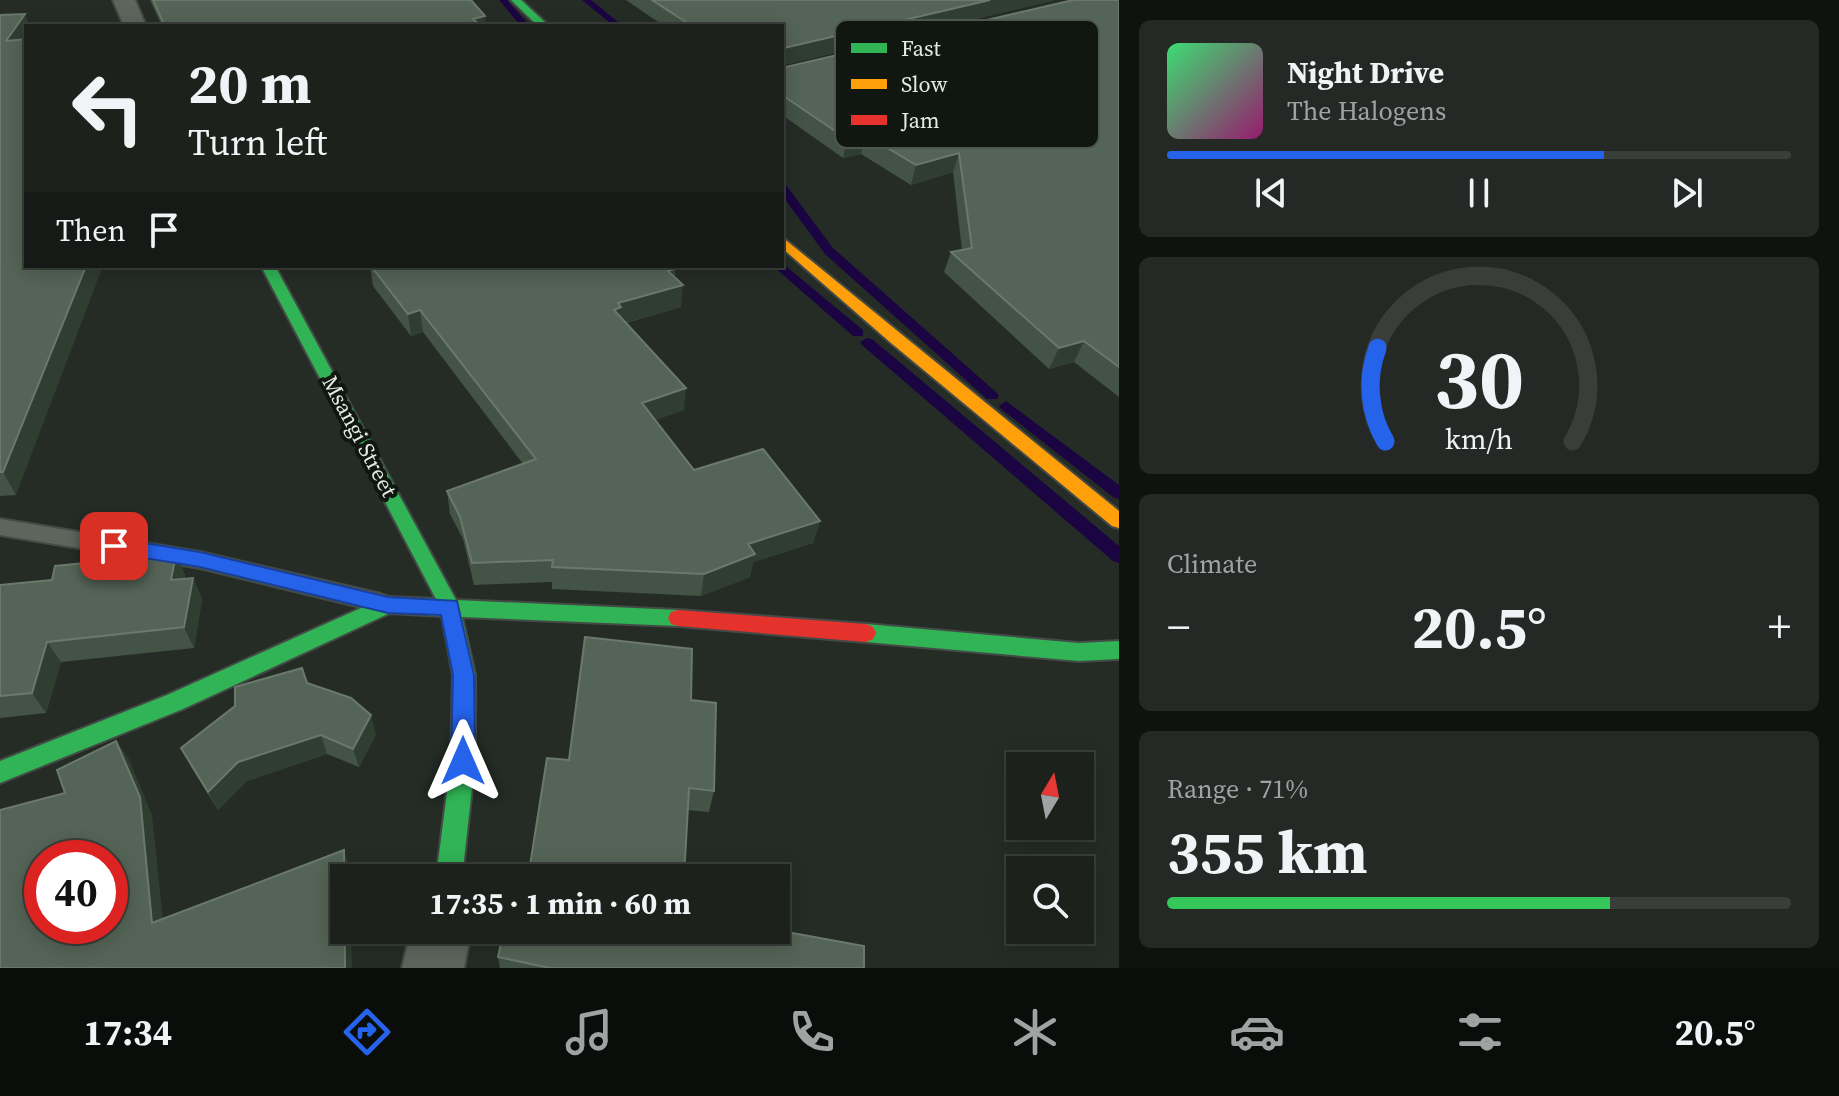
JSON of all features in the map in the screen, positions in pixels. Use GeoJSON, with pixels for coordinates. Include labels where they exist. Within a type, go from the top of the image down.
{"type":"FeatureCollection","features":[{"type":"Feature","properties":{"kind":"street"},"geometry":{"type":"LineString","coordinates":[[124,0],[134,24]]}},
{"type":"Feature","properties":{"kind":"street"},"geometry":{"type":"LineString","coordinates":[[516,0],[542,24]]}},
{"type":"Feature","properties":{"kind":"street"},"geometry":{"type":"LineString","coordinates":[[784,243],[896,340],[1119,521]]}},
{"type":"Feature","properties":{"kind":"street","name":"Msangi Street"},"geometry":{"type":"LineString","coordinates":[[269,268],[450,607],[464,689],[463,761],[451,864]]}},
{"type":"Feature","properties":{"kind":"street"},"geometry":{"type":"LineString","coordinates":[[0,772],[175,702],[388,605],[702,619],[1079,652],[1119,650]]}},
{"type":"Feature","properties":{"kind":"street"},"geometry":{"type":"LineString","coordinates":[[433,968],[438,944]]}},
{"type":"Feature","properties":{"kind":"lane"},"geometry":{"type":"LineString","coordinates":[[0,527],[200,560],[388,605]]}},
{"type":"Feature","properties":{"kind":"building"},"geometry":{"type":"Polygon","coordinates":[[[153,0],[471,0],[485,16],[473,19],[479,24],[164,24],[153,0]]]}},
{"type":"Feature","properties":{"kind":"building"},"geometry":{"type":"Polygon","coordinates":[[[652,0],[990,0],[904,20],[835,20],[835,36],[784,48],[784,24],[689,24],[652,0]]]}},
{"type":"Feature","properties":{"kind":"building"},"geometry":{"type":"Polygon","coordinates":[[[1073,0],[1119,0],[1119,367],[1084,341],[1059,348],[951,252],[972,248],[959,153],[916,165],[888,148],[1099,148],[1099,20],[987,20],[1073,0]]]}},
{"type":"Feature","properties":{"kind":"building"},"geometry":{"type":"Polygon","coordinates":[[[25,14],[6,41],[24,39],[24,268],[85,268],[3,472],[0,472],[0,15],[25,14]]]}},
{"type":"Feature","properties":{"kind":"building"},"geometry":{"type":"Polygon","coordinates":[[[835,56],[835,131],[784,96],[784,66],[835,56]]]}},
{"type":"Feature","properties":{"kind":"building"},"geometry":{"type":"Polygon","coordinates":[[[373,268],[674,268],[668,271],[683,285],[618,303],[621,307],[614,310],[686,388],[642,403],[694,470],[763,449],[820,521],[748,544],[755,554],[704,574],[552,567],[553,560],[472,563],[460,517],[447,491],[536,459],[420,310],[408,314],[373,268]]]}},
{"type":"Feature","properties":{"kind":"building"},"geometry":{"type":"Polygon","coordinates":[[[176,554],[171,580],[193,578],[184,627],[47,642],[32,693],[0,696],[0,585],[52,580],[55,566],[176,554]]]}},
{"type":"Feature","properties":{"kind":"building"},"geometry":{"type":"Polygon","coordinates":[[[585,637],[692,649],[691,700],[716,703],[714,791],[689,788],[685,864],[530,864],[547,758],[569,760],[585,637]]]}},
{"type":"Feature","properties":{"kind":"building"},"geometry":{"type":"Polygon","coordinates":[[[302,668],[307,683],[351,698],[371,715],[353,749],[321,735],[238,762],[208,792],[181,748],[235,706],[235,687],[302,668]]]}},
{"type":"Feature","properties":{"kind":"building"},"geometry":{"type":"Polygon","coordinates":[[[116,741],[140,797],[152,923],[344,850],[344,864],[330,864],[330,944],[345,944],[345,968],[0,968],[0,810],[65,793],[57,770],[116,741]]]}},
{"type":"Feature","properties":{"kind":"building"},"geometry":{"type":"Polygon","coordinates":[[[790,933],[864,946],[864,968],[550,968],[498,957],[501,944],[790,944],[790,933]]]}},
{"type":"Feature","properties":{"kind":"waterway"},"geometry":{"type":"LineString","coordinates":[[503,0],[524,24]]}},
{"type":"Feature","properties":{"kind":"waterway"},"geometry":{"type":"LineString","coordinates":[[586,0],[616,24]]}},
{"type":"Feature","properties":{"kind":"waterway"},"geometry":{"type":"LineString","coordinates":[[784,190],[829,251],[992,396]]}},
{"type":"Feature","properties":{"kind":"waterway"},"geometry":{"type":"LineString","coordinates":[[781,268],[858,333]]}},
{"type":"Feature","properties":{"kind":"waterway"},"geometry":{"type":"LineString","coordinates":[[867,342],[1119,556]]}},
{"type":"Feature","properties":{"kind":"waterway"},"geometry":{"type":"LineString","coordinates":[[1006,406],[1119,493]]}},
{"type":"Feature","properties":{"kind":"traffic: fast"},"geometry":{"type":"LineString","coordinates":[[516,0],[542,24]]}},
{"type":"Feature","properties":{"kind":"traffic: fast"},"geometry":{"type":"LineString","coordinates":[[269,268],[450,607],[464,675],[463,761],[451,864]]}},
{"type":"Feature","properties":{"kind":"traffic: fast"},"geometry":{"type":"LineString","coordinates":[[0,772],[175,702],[388,605],[678,618]]}},
{"type":"Feature","properties":{"kind":"traffic: fast"},"geometry":{"type":"LineString","coordinates":[[866,633],[1079,652],[1119,650]]}},
{"type":"Feature","properties":{"kind":"traffic: slow"},"geometry":{"type":"LineString","coordinates":[[784,243],[896,340],[1119,521]]}},
{"type":"Feature","properties":{"kind":"traffic: jam"},"geometry":{"type":"LineString","coordinates":[[678,618],[866,633]]}},
{"type":"Feature","properties":{"kind":"route"},"geometry":{"type":"LineString","coordinates":[[114,546],[200,560],[388,605],[450,607],[464,675],[463,761]]}}]}
